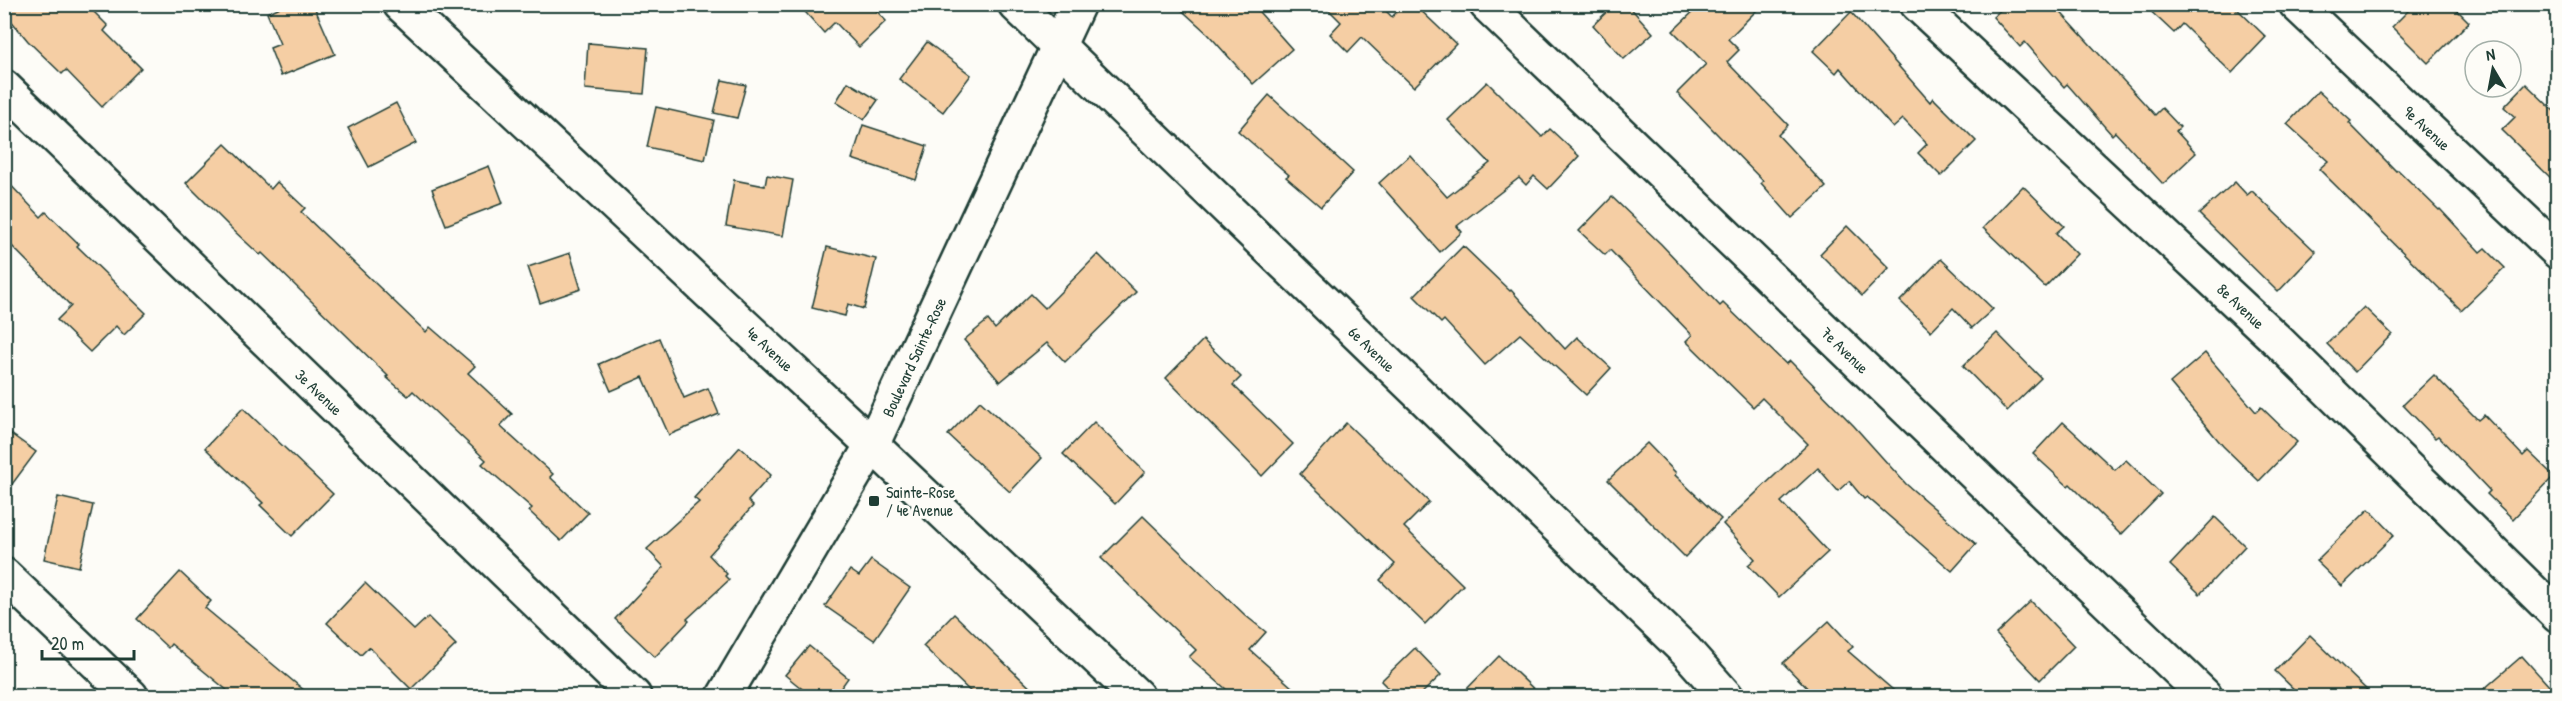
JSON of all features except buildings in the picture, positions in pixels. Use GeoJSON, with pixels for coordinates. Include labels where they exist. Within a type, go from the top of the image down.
{"type":"FeatureCollection","features":[{"type":"Feature","properties":{"kind":"street","name":"4e Avenue"},"geometry":{"type":"LineString","coordinates":[[400,4],[1137,696]]}},
{"type":"Feature","properties":{"kind":"street","name":"6e Avenue"},"geometry":{"type":"LineString","coordinates":[[1015,4],[1686,651],[1726,696]]}},
{"type":"Feature","properties":{"kind":"street","name":"Boulevard Sainte-Rose"},"geometry":{"type":"LineString","coordinates":[[724,696],[872,445],[1078,4]]}},
{"type":"Feature","properties":{"kind":"street","name":"7e Avenue"},"geometry":{"type":"LineString","coordinates":[[1486,4],[2205,696]]}},
{"type":"Feature","properties":{"kind":"street","name":"8e Avenue"},"geometry":{"type":"LineString","coordinates":[[1917,4],[2278,341],[2558,616]]}},
{"type":"Feature","properties":{"kind":"street","name":"9e Avenue"},"geometry":{"type":"LineString","coordinates":[[2296,4],[2558,252]]}},
{"type":"Feature","properties":{"kind":"street","name":"3e Avenue"},"geometry":{"type":"LineString","coordinates":[[4,87],[634,696]]}},
{"type":"Feature","properties":{"kind":"street"},"geometry":{"type":"LineString","coordinates":[[4,575],[131,696]]}},
{"type":"Feature","properties":{"kind":"place","name":"Sainte-Rose / 4e Avenue"},"geometry":{"type":"Point","coordinates":[874,501]}}]}
